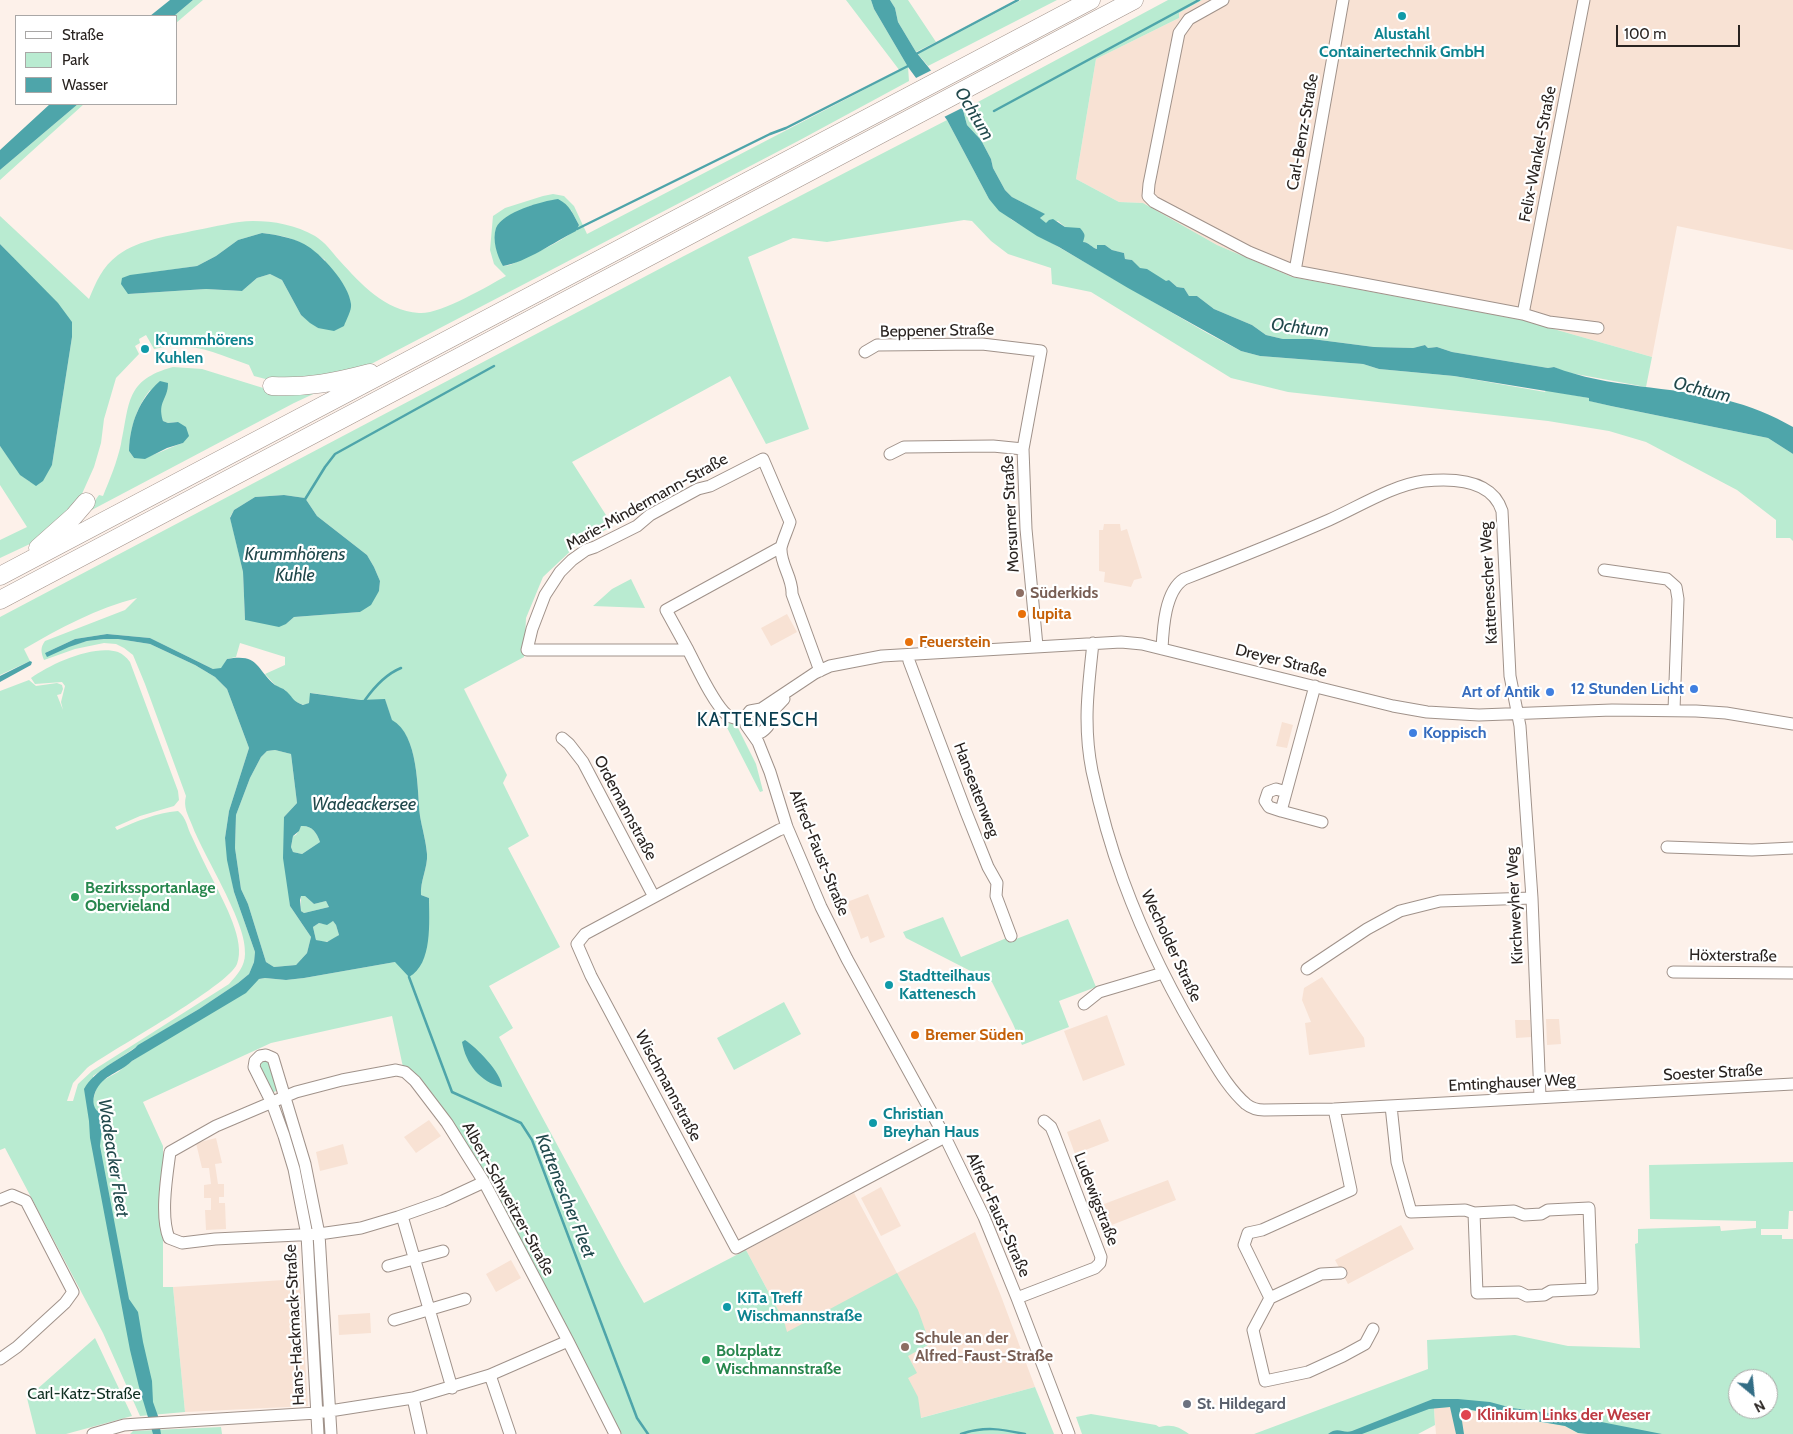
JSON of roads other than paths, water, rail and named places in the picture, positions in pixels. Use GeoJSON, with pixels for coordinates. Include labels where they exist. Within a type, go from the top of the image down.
{"type":"FeatureCollection","features":[{"type":"Feature","properties":{"kind":"highway"},"geometry":{"type":"LineString","coordinates":[[6,573],[1091,0]]}},
{"type":"Feature","properties":{"kind":"highway"},"geometry":{"type":"LineString","coordinates":[[0,600],[1134,0]]}},
{"type":"Feature","properties":{"kind":"highway"},"geometry":{"type":"LineString","coordinates":[[272,386],[317,386],[404,363]]}},
{"type":"Feature","properties":{"kind":"highway"},"geometry":{"type":"LineString","coordinates":[[6,573],[60,529],[86,502]]}},
{"type":"Feature","properties":{"kind":"street"},"geometry":{"type":"LineString","coordinates":[[1223,0],[1189,19],[1179,33],[1156,145],[1148,196],[1154,202],[1249,252],[1295,271],[1523,314],[1549,322],[1598,328]]}},
{"type":"Feature","properties":{"kind":"street","name":"Carl-Benz-Straße"},"geometry":{"type":"LineString","coordinates":[[1295,271],[1343,0]]}},
{"type":"Feature","properties":{"kind":"street","name":"Felix-Wankel-Straße"},"geometry":{"type":"LineString","coordinates":[[1523,314],[1584,0]]}},
{"type":"Feature","properties":{"kind":"street","name":"Beppener Straße"},"geometry":{"type":"LineString","coordinates":[[865,352],[877,345],[982,344],[1041,351]]}},
{"type":"Feature","properties":{"kind":"street","name":"Morsumer Straße"},"geometry":{"type":"LineString","coordinates":[[1037,646],[1026,529],[1024,449],[1041,351]]}},
{"type":"Feature","properties":{"kind":"street"},"geometry":{"type":"LineString","coordinates":[[890,454],[904,447],[993,446],[1024,449]]}},
{"type":"Feature","properties":{"kind":"street","name":"Marie-Mindermann-Straße"},"geometry":{"type":"LineString","coordinates":[[688,650],[527,650],[532,629],[545,595],[560,572],[572,560],[586,550],[637,526],[650,515],[698,489],[710,486],[763,459],[790,522],[781,547]]}},
{"type":"Feature","properties":{"kind":"street","name":"Kattenescher Weg"},"geometry":{"type":"LineString","coordinates":[[1162,649],[1167,607],[1178,583],[1184,579],[1328,520],[1406,485],[1432,481],[1474,483],[1486,489],[1500,504],[1502,511],[1510,676],[1518,713]]}},
{"type":"Feature","properties":{"kind":"street"},"geometry":{"type":"LineString","coordinates":[[745,720],[731,718],[726,714],[712,693],[666,610],[781,547],[782,558],[792,588],[792,594],[820,671]]}},
{"type":"Feature","properties":{"kind":"street"},"geometry":{"type":"LineString","coordinates":[[1604,570],[1667,579],[1676,587],[1678,599],[1674,710]]}},
{"type":"Feature","properties":{"kind":"street","name":"Dreyer Straße"},"geometry":{"type":"LineString","coordinates":[[1037,646],[1121,642],[1142,644],[1385,704],[1427,712],[1479,715],[1518,713]]}},
{"type":"Feature","properties":{"kind":"street","name":"Wecholder Straße"},"geometry":{"type":"LineString","coordinates":[[1093,643],[1086,707],[1086,728],[1092,770],[1111,844],[1137,916],[1163,973],[1214,1063],[1231,1088],[1248,1105],[1256,1109],[1334,1109],[1391,1106]]}},
{"type":"Feature","properties":{"kind":"street","name":"Alfred-Faust-Straße"},"geometry":{"type":"LineString","coordinates":[[1037,646],[908,655],[830,666],[803,682],[772,710],[764,712],[750,711],[746,715],[745,720],[746,725],[758,742],[770,772],[787,827],[821,907],[847,959],[945,1137],[984,1217],[1068,1432]]}},
{"type":"Feature","properties":{"kind":"street","name":"Hanseatenweg"},"geometry":{"type":"LineString","coordinates":[[908,655],[966,812],[988,867],[997,883],[996,896],[1011,936]]}},
{"type":"Feature","properties":{"kind":"street"},"geometry":{"type":"LineString","coordinates":[[1281,811],[1315,686]]}},
{"type":"Feature","properties":{"kind":"street"},"geometry":{"type":"LineString","coordinates":[[1518,713],[1674,710],[1726,713],[1793,724]]}},
{"type":"Feature","properties":{"kind":"street","name":"Alfred-Faust-Straße"},"geometry":{"type":"LineString","coordinates":[[764,712],[768,726],[764,731],[770,772]]}},
{"type":"Feature","properties":{"kind":"street","name":"Kirchweyher Weg"},"geometry":{"type":"LineString","coordinates":[[1518,713],[1532,898],[1540,1097]]}},
{"type":"Feature","properties":{"kind":"street"},"geometry":{"type":"LineString","coordinates":[[751,732],[759,733],[764,731]]}},
{"type":"Feature","properties":{"kind":"street","name":"Ordemannstraße"},"geometry":{"type":"LineString","coordinates":[[562,738],[583,762],[654,897]]}},
{"type":"Feature","properties":{"kind":"street"},"geometry":{"type":"LineString","coordinates":[[1286,792],[1276,790],[1268,792],[1265,801],[1269,807],[1322,822]]}},
{"type":"Feature","properties":{"kind":"street","name":"Wischmannstraße"},"geometry":{"type":"LineString","coordinates":[[787,827],[580,938],[577,944],[594,983],[736,1248],[945,1137]]}},
{"type":"Feature","properties":{"kind":"street"},"geometry":{"type":"LineString","coordinates":[[1667,848],[1752,850],[1793,848]]}},
{"type":"Feature","properties":{"kind":"street"},"geometry":{"type":"LineString","coordinates":[[1307,969],[1367,929],[1400,911],[1440,902],[1532,898]]}},
{"type":"Feature","properties":{"kind":"street","name":"Höxterstraße"},"geometry":{"type":"LineString","coordinates":[[1673,972],[1793,973]]}},
{"type":"Feature","properties":{"kind":"street"},"geometry":{"type":"LineString","coordinates":[[1084,1004],[1099,992],[1163,973]]}},
{"type":"Feature","properties":{"kind":"street","name":"Hans-Hackmack-Straße"},"geometry":{"type":"LineString","coordinates":[[318,1434],[307,1235],[294,1169],[284,1136],[272,1102],[254,1067],[255,1061],[260,1056],[266,1055],[273,1058],[305,1164],[319,1234],[331,1434]]}},
{"type":"Feature","properties":{"kind":"street","name":"Albert-Schweitzer-Straße"},"geometry":{"type":"LineString","coordinates":[[285,1098],[296,1092],[342,1080],[396,1070],[405,1072],[415,1081],[447,1123],[484,1182],[615,1434]]}},
{"type":"Feature","properties":{"kind":"street","name":"Soester Straße"},"geometry":{"type":"LineString","coordinates":[[1634,1094],[1793,1084]]}},
{"type":"Feature","properties":{"kind":"street","name":"Emtinghauser Weg"},"geometry":{"type":"LineString","coordinates":[[1391,1106],[1540,1097],[1634,1094]]}},
{"type":"Feature","properties":{"kind":"street"},"geometry":{"type":"LineString","coordinates":[[285,1098],[216,1126],[170,1152],[166,1182],[165,1229],[169,1238],[182,1242],[307,1235]]}},
{"type":"Feature","properties":{"kind":"street"},"geometry":{"type":"LineString","coordinates":[[1391,1106],[1397,1162],[1411,1212],[1466,1210],[1474,1213],[1514,1211],[1524,1215],[1541,1214],[1548,1210],[1589,1208],[1592,1289],[1551,1291],[1544,1295],[1527,1296],[1519,1292],[1477,1293],[1474,1213]]}},
{"type":"Feature","properties":{"kind":"street"},"geometry":{"type":"LineString","coordinates":[[1270,1298],[1244,1245],[1248,1233],[1262,1230],[1351,1190],[1334,1109]]}},
{"type":"Feature","properties":{"kind":"street","name":"Ludewigstraße"},"geometry":{"type":"LineString","coordinates":[[1017,1298],[1095,1268],[1100,1263],[1101,1257],[1054,1134],[1051,1127],[1044,1121]]}},
{"type":"Feature","properties":{"kind":"street"},"geometry":{"type":"LineString","coordinates":[[319,1234],[361,1228],[402,1216],[443,1201],[484,1182]]}},
{"type":"Feature","properties":{"kind":"street"},"geometry":{"type":"LineString","coordinates":[[0,1200],[12,1195],[26,1201],[73,1292],[65,1303],[0,1359]]}},
{"type":"Feature","properties":{"kind":"street"},"geometry":{"type":"LineString","coordinates":[[402,1216],[416,1258],[452,1388]]}},
{"type":"Feature","properties":{"kind":"street","name":"Hans-Hackmack-Straße"},"geometry":{"type":"LineString","coordinates":[[307,1235],[319,1234]]}},
{"type":"Feature","properties":{"kind":"street"},"geometry":{"type":"LineString","coordinates":[[388,1266],[443,1250]]}},
{"type":"Feature","properties":{"kind":"street"},"geometry":{"type":"LineString","coordinates":[[1341,1273],[1321,1274],[1270,1298],[1253,1330],[1265,1381],[1308,1372],[1342,1356],[1365,1344],[1373,1329]]}},
{"type":"Feature","properties":{"kind":"street"},"geometry":{"type":"LineString","coordinates":[[394,1320],[465,1299]]}},
{"type":"Feature","properties":{"kind":"street"},"geometry":{"type":"LineString","coordinates":[[330,1412],[413,1398],[452,1388],[490,1375],[568,1341]]}},
{"type":"Feature","properties":{"kind":"street"},"geometry":{"type":"LineString","coordinates":[[490,1375],[510,1434]]}},
{"type":"Feature","properties":{"kind":"street"},"geometry":{"type":"LineString","coordinates":[[413,1398],[421,1434]]}},
{"type":"Feature","properties":{"kind":"street","name":"Hans-Hackmack-Straße"},"geometry":{"type":"LineString","coordinates":[[317,1413],[330,1412]]}},
{"type":"Feature","properties":{"kind":"street"},"geometry":{"type":"LineString","coordinates":[[93,1434],[125,1430],[145,1423],[317,1413]]}},
{"type":"Feature","properties":{"kind":"water"},"geometry":{"type":"Polygon","coordinates":[[[170,0],[193,0],[175,15],[151,15],[170,0]]]}},
{"type":"Feature","properties":{"kind":"water"},"geometry":{"type":"Polygon","coordinates":[[[871,0],[890,0],[895,8],[898,22],[916,52],[963,110],[967,125],[981,140],[991,159],[993,168],[1005,190],[1012,197],[1045,214],[1040,218],[1046,223],[1053,219],[1065,227],[1080,228],[1084,235],[1083,242],[1097,249],[1097,245],[1105,245],[1112,250],[1124,253],[1125,259],[1132,260],[1140,268],[1147,269],[1166,281],[1169,280],[1177,287],[1184,288],[1189,296],[1197,296],[1214,309],[1252,325],[1266,335],[1283,339],[1312,339],[1374,347],[1413,348],[1425,345],[1428,348],[1437,347],[1452,352],[1548,368],[1554,367],[1575,374],[1617,383],[1705,395],[1761,411],[1793,427],[1793,454],[1768,438],[1611,406],[1589,401],[1589,398],[1454,376],[1379,369],[1363,364],[1260,356],[1241,351],[1037,236],[999,211],[989,199],[947,120],[908,67],[874,9],[871,0]]]}},
{"type":"Feature","properties":{"kind":"water"},"geometry":{"type":"Polygon","coordinates":[[[49,105],[77,105],[0,170],[0,150],[49,105]]]}},
{"type":"Feature","properties":{"kind":"water"},"geometry":{"type":"Polygon","coordinates":[[[558,199],[566,204],[573,214],[579,225],[576,231],[531,256],[503,266],[495,243],[496,228],[500,222],[514,212],[524,208],[558,199]]]}},
{"type":"Feature","properties":{"kind":"water"},"geometry":{"type":"Polygon","coordinates":[[[262,233],[289,238],[304,244],[326,262],[340,279],[349,296],[350,312],[344,326],[334,331],[318,328],[310,323],[301,315],[282,280],[270,274],[257,278],[242,291],[206,289],[128,294],[121,284],[122,278],[130,275],[197,266],[216,256],[238,240],[262,233]]]}},
{"type":"Feature","properties":{"kind":"water"},"geometry":{"type":"Polygon","coordinates":[[[0,244],[58,303],[72,322],[72,337],[52,465],[43,481],[36,486],[20,475],[0,446],[0,244]]]}},
{"type":"Feature","properties":{"kind":"water"},"geometry":{"type":"Polygon","coordinates":[[[160,381],[168,383],[168,389],[161,409],[163,421],[168,423],[178,422],[186,427],[189,436],[183,443],[167,448],[145,459],[134,458],[129,451],[131,431],[137,413],[146,396],[160,381]]]}},
{"type":"Feature","properties":{"kind":"water","name":"Krummhörens Kuhle"},"geometry":{"type":"Polygon","coordinates":[[[284,495],[305,498],[317,516],[367,555],[380,581],[379,591],[371,605],[360,612],[294,617],[279,627],[245,620],[243,572],[230,518],[234,510],[255,497],[284,495]]]}},
{"type":"Feature","properties":{"kind":"water","name":"Wadeackersee"},"geometry":{"type":"Polygon","coordinates":[[[107,634],[150,638],[213,669],[221,668],[227,659],[245,658],[256,664],[275,685],[285,690],[294,700],[303,705],[309,703],[310,693],[361,700],[385,699],[392,720],[401,727],[412,750],[426,849],[427,859],[421,895],[429,898],[428,941],[422,962],[417,971],[409,977],[395,962],[304,978],[286,980],[259,979],[246,993],[132,1061],[105,1079],[97,1089],[93,1102],[103,1117],[100,1146],[129,1299],[138,1312],[152,1381],[153,1402],[161,1434],[153,1434],[130,1350],[90,1138],[84,1089],[94,1076],[107,1066],[138,1045],[199,1009],[249,974],[254,962],[255,952],[234,892],[227,860],[225,838],[229,811],[249,748],[227,689],[215,677],[195,665],[150,644],[118,639],[87,641],[47,657],[45,653],[75,639],[107,634]],[[275,750],[267,751],[261,757],[250,778],[236,815],[235,848],[241,889],[248,904],[266,962],[274,967],[296,965],[307,953],[311,937],[290,906],[283,858],[284,817],[297,803],[291,754],[275,750]],[[301,826],[299,831],[293,836],[291,847],[293,852],[302,854],[320,842],[311,828],[301,826]],[[301,896],[301,911],[304,913],[329,907],[326,901],[314,904],[305,896],[301,896]],[[333,921],[327,925],[319,923],[313,927],[316,940],[327,942],[339,935],[333,921]]]}},
{"type":"Feature","properties":{"kind":"water"},"geometry":{"type":"Polygon","coordinates":[[[30,661],[32,662],[31,665],[0,682],[0,676],[30,661]]]}},
{"type":"Feature","properties":{"kind":"water"},"geometry":{"type":"Polygon","coordinates":[[[465,1040],[482,1054],[498,1075],[502,1087],[487,1081],[475,1071],[464,1050],[462,1042],[465,1040]]]}},
{"type":"Feature","properties":{"kind":"water"},"geometry":{"type":"Polygon","coordinates":[[[1433,1399],[1490,1402],[1512,1408],[1571,1416],[1662,1434],[1578,1433],[1565,1426],[1460,1408],[1464,1434],[1456,1434],[1450,1407],[1429,1409],[1362,1434],[1328,1434],[1338,1430],[1352,1431],[1433,1399]]]}},
{"type":"Feature","properties":{"kind":"waterway"},"geometry":{"type":"LineString","coordinates":[[916,54],[1018,0]]}},
{"type":"Feature","properties":{"kind":"waterway","name":"Ochtum"},"geometry":{"type":"LineString","coordinates":[[994,111],[1199,0]]}},
{"type":"Feature","properties":{"kind":"waterway"},"geometry":{"type":"LineString","coordinates":[[577,229],[770,134],[786,128],[910,65]]}},
{"type":"Feature","properties":{"kind":"waterway"},"geometry":{"type":"LineString","coordinates":[[304,501],[335,454],[494,366]]}},
{"type":"Feature","properties":{"kind":"waterway"},"geometry":{"type":"LineString","coordinates":[[365,700],[381,681],[401,668]]}},
{"type":"Feature","properties":{"kind":"waterway","name":"Kattenescher Fleet"},"geometry":{"type":"LineString","coordinates":[[409,977],[452,1092],[521,1123],[532,1140],[637,1418],[648,1434]]}},
{"type":"Feature","properties":{"kind":"waterway","name":"Kattenescher Fleet"},"geometry":{"type":"LineString","coordinates":[[961,1434],[970,1431],[993,1429],[1025,1434]]}},
{"type":"Feature","properties":{"kind":"place","name":"Alustahl Containertechnik GmbH"},"geometry":{"type":"Point","coordinates":[1402,16]}},
{"type":"Feature","properties":{"kind":"place","name":"Krummhörens Kuhlen"},"geometry":{"type":"Point","coordinates":[145,349]}},
{"type":"Feature","properties":{"kind":"place","name":"Süderkids"},"geometry":{"type":"Point","coordinates":[1020,593]}},
{"type":"Feature","properties":{"kind":"place","name":"lupita"},"geometry":{"type":"Point","coordinates":[1022,614]}},
{"type":"Feature","properties":{"kind":"place","name":"Feuerstein"},"geometry":{"type":"Point","coordinates":[909,642]}},
{"type":"Feature","properties":{"kind":"place","name":"12 Stunden Licht"},"geometry":{"type":"Point","coordinates":[1694,689]}},
{"type":"Feature","properties":{"kind":"place","name":"Art of Antik"},"geometry":{"type":"Point","coordinates":[1550,692]}},
{"type":"Feature","properties":{"kind":"place","name":"Koppisch"},"geometry":{"type":"Point","coordinates":[1413,733]}},
{"type":"Feature","properties":{"kind":"place","name":"Bezirkssportanlage Obervieland"},"geometry":{"type":"Point","coordinates":[75,897]}},
{"type":"Feature","properties":{"kind":"place","name":"Stadtteilhaus Kattenesch"},"geometry":{"type":"Point","coordinates":[889,985]}},
{"type":"Feature","properties":{"kind":"place","name":"Bremer Süden"},"geometry":{"type":"Point","coordinates":[915,1035]}},
{"type":"Feature","properties":{"kind":"place","name":"Christian Breyhan Haus"},"geometry":{"type":"Point","coordinates":[873,1123]}},
{"type":"Feature","properties":{"kind":"place","name":"KiTa Treff Wischmannstraße"},"geometry":{"type":"Point","coordinates":[727,1307]}},
{"type":"Feature","properties":{"kind":"place","name":"Schule an der Alfred-Faust-Straße"},"geometry":{"type":"Point","coordinates":[905,1347]}},
{"type":"Feature","properties":{"kind":"place","name":"Bolzplatz Wischmannstraße"},"geometry":{"type":"Point","coordinates":[706,1360]}},
{"type":"Feature","properties":{"kind":"place","name":"St. Hildegard"},"geometry":{"type":"Point","coordinates":[1187,1404]}},
{"type":"Feature","properties":{"kind":"place","name":"Klinikum Links der Weser"},"geometry":{"type":"Point","coordinates":[1466,1415]}},
{"type":"Feature","properties":{"kind":"district","name":"KATTENESCH"},"geometry":{"type":"Point","coordinates":[758,720]}},
{"type":"Feature","properties":{"kind":"water label","name":"Wadeacker Fleet"},"geometry":{"type":"Point","coordinates":[113,1158]}},
{"type":"Feature","properties":{"kind":"park label","name":"Carl-Katz-Straße"},"geometry":{"type":"Point","coordinates":[84,1394]}}]}
